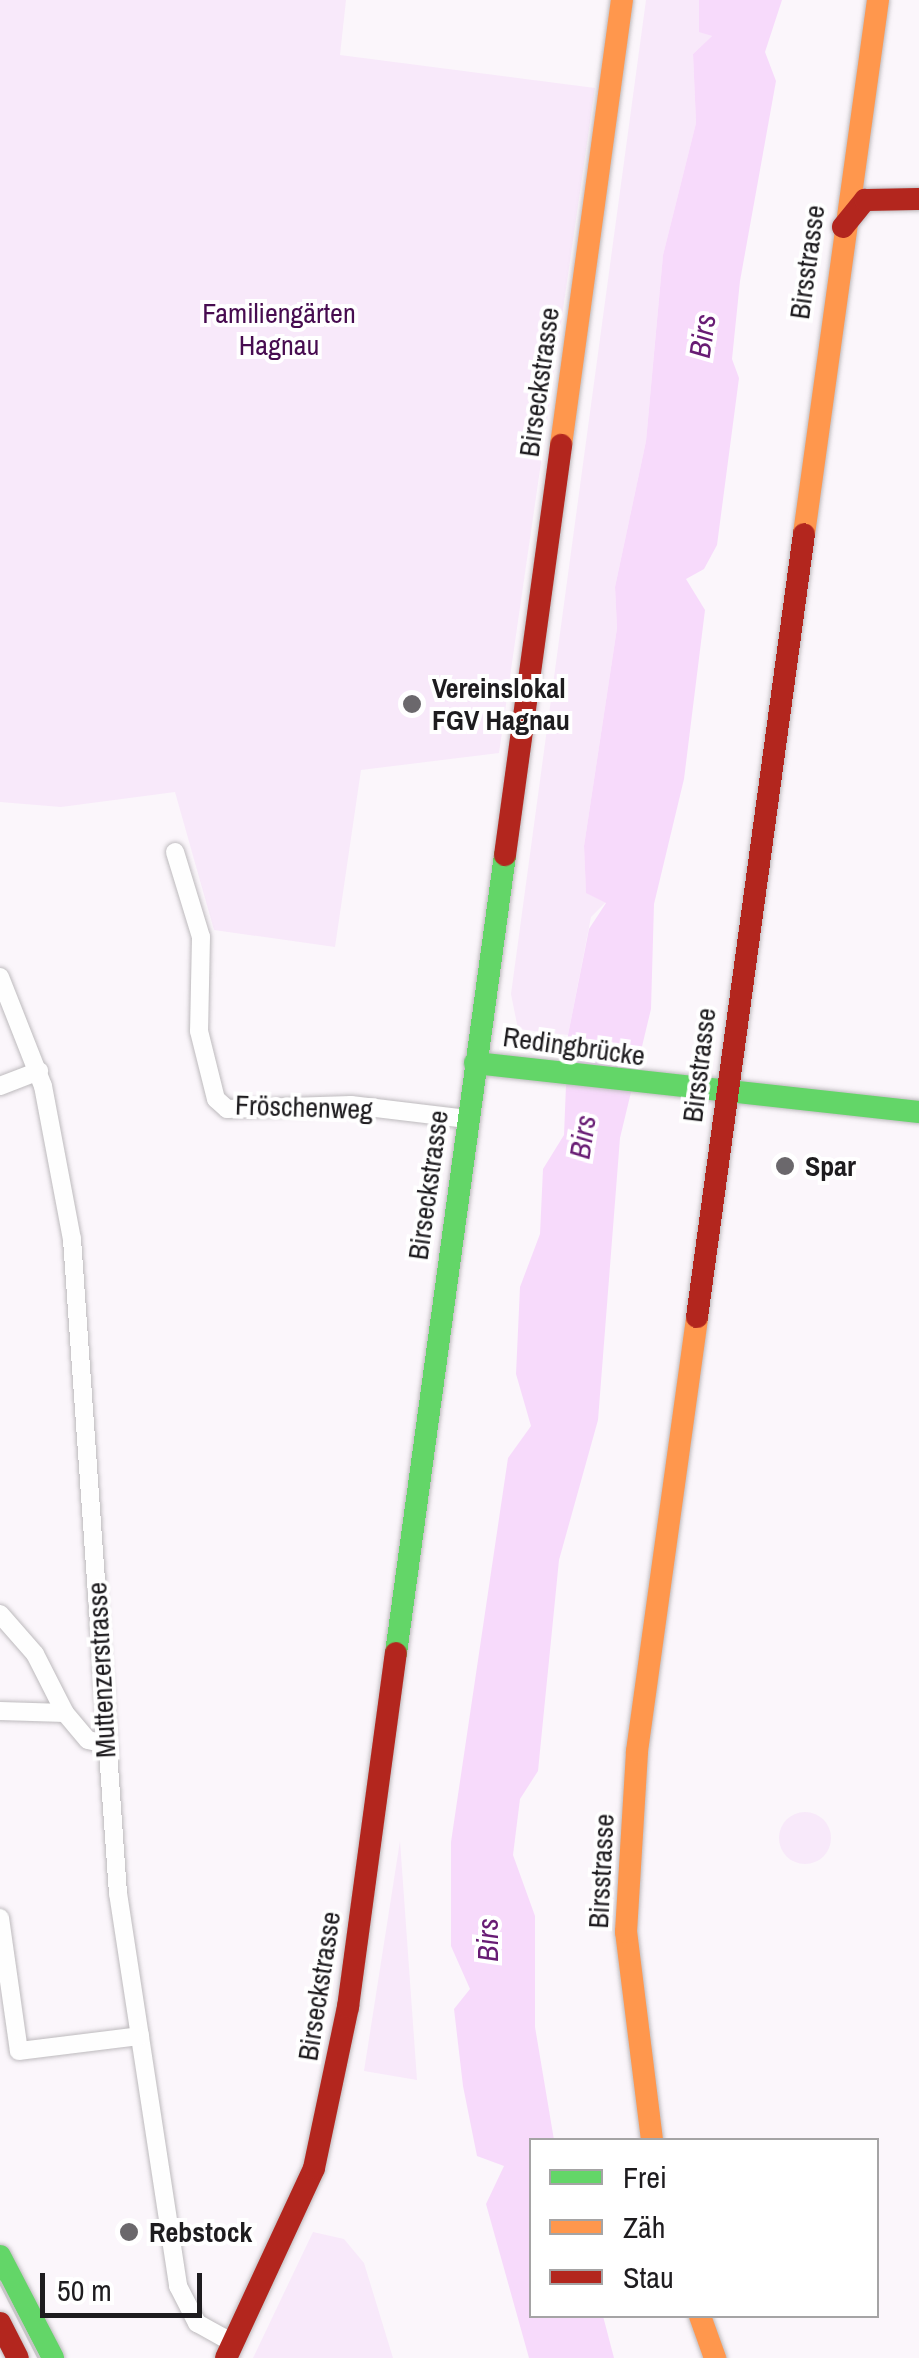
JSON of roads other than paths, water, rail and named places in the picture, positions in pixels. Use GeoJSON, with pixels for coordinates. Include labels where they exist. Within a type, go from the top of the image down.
{"type":"FeatureCollection","features":[{"type":"Feature","properties":{"kind":"street","name":"Birseckstrasse"},"geometry":{"type":"LineString","coordinates":[[230,2351],[295,2219],[332,2092],[622,0]]}},
{"type":"Feature","properties":{"kind":"street","name":"Birsstrasse"},"geometry":{"type":"LineString","coordinates":[[652,2138],[626,1932],[636,1769],[842,229],[878,0]]}},
{"type":"Feature","properties":{"kind":"street"},"geometry":{"type":"LineString","coordinates":[[858,144],[888,194]]}},
{"type":"Feature","properties":{"kind":"street"},"geometry":{"type":"LineString","coordinates":[[842,229],[866,200],[888,194],[919,198]]}},
{"type":"Feature","properties":{"kind":"street","name":"Fröschenweg"},"geometry":{"type":"LineString","coordinates":[[175,852],[201,938],[199,1032],[216,1100],[227,1109],[351,1106],[467,1119]]}},
{"type":"Feature","properties":{"kind":"street","name":"Muttenzerstrasse"},"geometry":{"type":"LineString","coordinates":[[0,977],[39,1071],[84,1342],[105,1744],[140,2036],[183,2304],[230,2351]]}},
{"type":"Feature","properties":{"kind":"street","name":"Redingbrücke"},"geometry":{"type":"LineString","coordinates":[[475,1063],[724,1096],[919,1112]]}},
{"type":"Feature","properties":{"kind":"street"},"geometry":{"type":"LineString","coordinates":[[0,1086],[39,1071]]}},
{"type":"Feature","properties":{"kind":"street"},"geometry":{"type":"LineString","coordinates":[[0,1614],[35,1654],[65,1712],[88,1740],[105,1744]]}},
{"type":"Feature","properties":{"kind":"street"},"geometry":{"type":"LineString","coordinates":[[0,1711],[65,1712]]}},
{"type":"Feature","properties":{"kind":"street"},"geometry":{"type":"LineString","coordinates":[[0,1918],[19,2051],[140,2036]]}},
{"type":"Feature","properties":{"kind":"street"},"geometry":{"type":"LineString","coordinates":[[0,2256],[52,2358]]}},
{"type":"Feature","properties":{"kind":"street"},"geometry":{"type":"LineString","coordinates":[[701,2318],[715,2358]]}},
{"type":"Feature","properties":{"kind":"street"},"geometry":{"type":"LineString","coordinates":[[0,2323],[18,2358]]}},
{"type":"Feature","properties":{"kind":"water","name":"Birs"},"geometry":{"type":"Polygon","coordinates":[[[699,0],[782,0],[765,52],[776,81],[740,281],[732,359],[739,378],[717,545],[704,569],[686,579],[705,610],[684,779],[654,904],[651,1009],[620,1138],[598,1420],[559,1560],[538,1771],[520,1799],[513,1855],[535,1916],[535,2027],[554,2138],[529,2138],[529,2318],[604,2318],[614,2358],[529,2358],[486,2204],[504,2166],[477,2156],[463,2086],[454,2009],[470,1989],[451,1946],[451,1842],[508,1458],[531,1426],[516,1374],[520,1287],[540,1234],[543,1169],[564,1135],[568,1035],[589,929],[606,903],[586,893],[584,846],[617,628],[615,587],[646,441],[663,255],[696,123],[693,54],[712,36],[699,32],[699,0]]]}},
{"type":"Feature","properties":{"kind":"tram line"},"geometry":{"type":"LineString","coordinates":[[0,2282],[39,2358]]}},
{"type":"Feature","properties":{"kind":"place","name":"Vereinslokal FGV Hagnau"},"geometry":{"type":"Point","coordinates":[412,704]}},
{"type":"Feature","properties":{"kind":"place","name":"Spar"},"geometry":{"type":"Point","coordinates":[785,1166]}},
{"type":"Feature","properties":{"kind":"place","name":"Rebstock"},"geometry":{"type":"Point","coordinates":[129,2232]}},
{"type":"Feature","properties":{"kind":"park label","name":"Familiengärten Hagnau"},"geometry":{"type":"Point","coordinates":[279,329]}}]}
